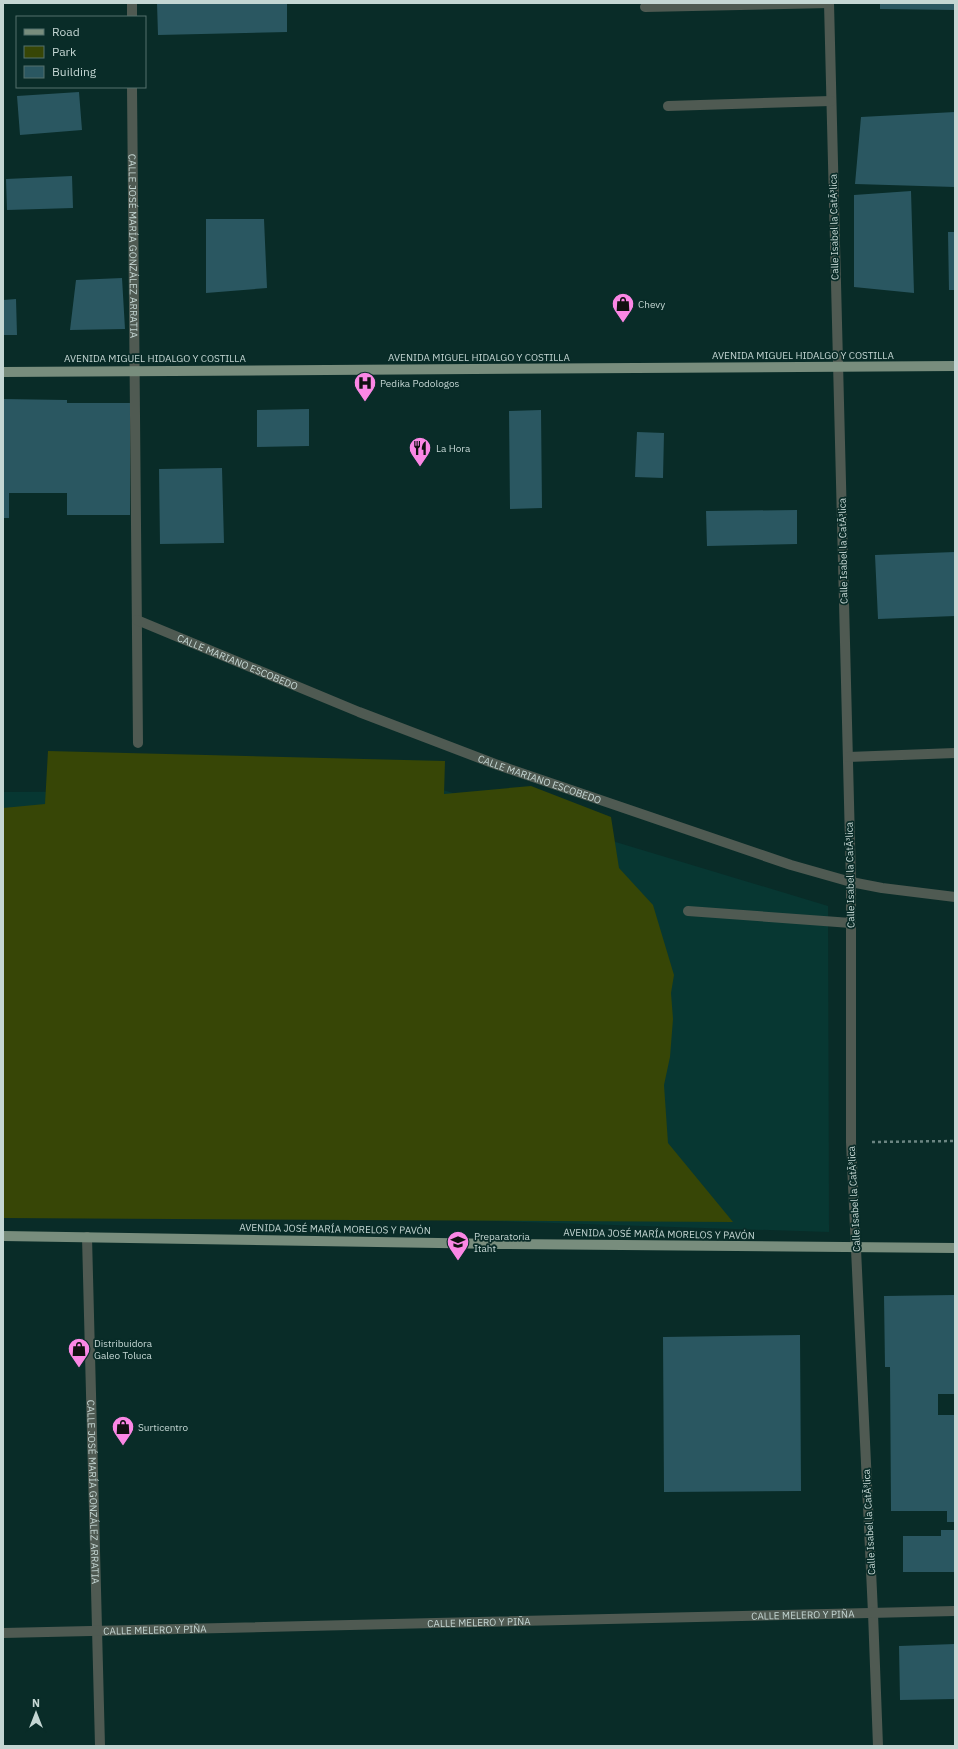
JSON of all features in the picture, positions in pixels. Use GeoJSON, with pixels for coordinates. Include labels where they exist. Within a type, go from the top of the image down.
{"type":"FeatureCollection","features":[{"type":"Feature","properties":{"kind":"main road","name":"AVENIDA MIGUEL HIDALGO Y COSTILLA"},"geometry":{"type":"LineString","coordinates":[[3,372],[955,366]]}},
{"type":"Feature","properties":{"kind":"main road","name":"AVENIDA JOSÉ MARÍA MORELOS Y PAVÓN"},"geometry":{"type":"LineString","coordinates":[[3,1236],[856,1248],[955,1248]]}},
{"type":"Feature","properties":{"kind":"street"},"geometry":{"type":"LineString","coordinates":[[132,3],[132,16]]}},
{"type":"Feature","properties":{"kind":"street"},"geometry":{"type":"LineString","coordinates":[[645,6],[829,3]]}},
{"type":"Feature","properties":{"kind":"street","name":"Calle Isabel la CatÃ³lica"},"geometry":{"type":"LineString","coordinates":[[829,3],[851,882],[851,1142],[878,1746]]}},
{"type":"Feature","properties":{"kind":"street","name":"CALLE JOSÉ MARÍA GONZÁLEZ ARRATIA"},"geometry":{"type":"LineString","coordinates":[[132,88],[138,742]]}},
{"type":"Feature","properties":{"kind":"street"},"geometry":{"type":"LineString","coordinates":[[668,106],[831,102]]}},
{"type":"Feature","properties":{"kind":"street","name":"CALLE MARIANO ESCOBEDO"},"geometry":{"type":"LineString","coordinates":[[137,620],[359,712],[495,764],[791,865],[851,882],[882,888],[955,897]]}},
{"type":"Feature","properties":{"kind":"street"},"geometry":{"type":"LineString","coordinates":[[848,757],[955,753]]}},
{"type":"Feature","properties":{"kind":"street"},"geometry":{"type":"LineString","coordinates":[[688,911],[851,923]]}},
{"type":"Feature","properties":{"kind":"street","name":"CALLE JOSÉ MARÍA GONZÁLEZ ARRATIA"},"geometry":{"type":"LineString","coordinates":[[87,1237],[100,1746]]}},
{"type":"Feature","properties":{"kind":"street","name":"CALLE MELERO Y PIÑA"},"geometry":{"type":"LineString","coordinates":[[3,1632],[955,1611]]}},
{"type":"Feature","properties":{"kind":"path"},"geometry":{"type":"LineString","coordinates":[[851,1142],[955,1141]]}},
{"type":"Feature","properties":{"kind":"shaded area"},"geometry":{"type":"Polygon","coordinates":[[[443,790],[828,906],[829,1232],[3,1205],[3,792],[443,790]]]}},
{"type":"Feature","properties":{"kind":"green space"},"geometry":{"type":"Polygon","coordinates":[[[48,751],[445,761],[444,794],[531,786],[611,817],[619,868],[653,905],[674,975],[671,993],[673,1019],[670,1057],[664,1085],[668,1143],[733,1222],[3,1218],[3,808],[45,804],[48,751]]]}},
{"type":"Feature","properties":{"kind":"building"},"geometry":{"type":"Polygon","coordinates":[[[157,3],[287,3],[287,32],[158,35],[157,3]]]}},
{"type":"Feature","properties":{"kind":"building"},"geometry":{"type":"Polygon","coordinates":[[[880,3],[955,3],[955,10],[880,9],[880,3]]]}},
{"type":"Feature","properties":{"kind":"building"},"geometry":{"type":"Polygon","coordinates":[[[79,92],[82,130],[20,135],[17,96],[79,92]]]}},
{"type":"Feature","properties":{"kind":"building"},"geometry":{"type":"Polygon","coordinates":[[[955,112],[955,187],[855,184],[861,117],[955,112]]]}},
{"type":"Feature","properties":{"kind":"building"},"geometry":{"type":"Polygon","coordinates":[[[72,176],[73,208],[7,210],[6,179],[72,176]]]}},
{"type":"Feature","properties":{"kind":"building"},"geometry":{"type":"Polygon","coordinates":[[[911,191],[914,293],[854,287],[854,195],[911,191]]]}},
{"type":"Feature","properties":{"kind":"building"},"geometry":{"type":"Polygon","coordinates":[[[206,219],[264,219],[267,288],[206,293],[206,219]]]}},
{"type":"Feature","properties":{"kind":"building"},"geometry":{"type":"Polygon","coordinates":[[[948,232],[955,232],[955,290],[949,290],[948,232]]]}},
{"type":"Feature","properties":{"kind":"building"},"geometry":{"type":"Polygon","coordinates":[[[122,278],[125,329],[70,330],[76,280],[122,278]]]}},
{"type":"Feature","properties":{"kind":"building"},"geometry":{"type":"Polygon","coordinates":[[[16,299],[17,335],[3,335],[3,300],[16,299]]]}},
{"type":"Feature","properties":{"kind":"building"},"geometry":{"type":"Polygon","coordinates":[[[3,399],[67,400],[67,403],[130,403],[130,515],[67,515],[67,493],[9,493],[9,518],[3,518],[3,399]]]}},
{"type":"Feature","properties":{"kind":"building"},"geometry":{"type":"Polygon","coordinates":[[[309,409],[309,446],[257,447],[257,410],[309,409]]]}},
{"type":"Feature","properties":{"kind":"building"},"geometry":{"type":"Polygon","coordinates":[[[541,410],[542,508],[510,509],[509,411],[541,410]]]}},
{"type":"Feature","properties":{"kind":"building"},"geometry":{"type":"Polygon","coordinates":[[[637,432],[664,433],[663,478],[635,477],[637,432]]]}},
{"type":"Feature","properties":{"kind":"building"},"geometry":{"type":"Polygon","coordinates":[[[222,468],[224,543],[160,544],[159,469],[222,468]]]}},
{"type":"Feature","properties":{"kind":"building"},"geometry":{"type":"Polygon","coordinates":[[[797,510],[797,544],[707,546],[706,511],[797,510]]]}},
{"type":"Feature","properties":{"kind":"building"},"geometry":{"type":"Polygon","coordinates":[[[955,552],[955,616],[878,619],[875,555],[955,552]]]}},
{"type":"Feature","properties":{"kind":"building"},"geometry":{"type":"Polygon","coordinates":[[[955,1295],[955,1394],[938,1394],[938,1415],[955,1415],[955,1522],[947,1522],[947,1511],[891,1511],[890,1367],[885,1367],[884,1296],[955,1295]]]}},
{"type":"Feature","properties":{"kind":"building"},"geometry":{"type":"Polygon","coordinates":[[[800,1335],[801,1491],[664,1492],[663,1337],[800,1335]]]}},
{"type":"Feature","properties":{"kind":"building"},"geometry":{"type":"Polygon","coordinates":[[[941,1530],[955,1530],[955,1572],[903,1572],[903,1536],[941,1536],[941,1530]]]}},
{"type":"Feature","properties":{"kind":"building"},"geometry":{"type":"Polygon","coordinates":[[[955,1644],[955,1699],[900,1700],[899,1646],[955,1644]]]}},
{"type":"Feature","properties":{"kind":"place","name":"Chevy"},"geometry":{"type":"Point","coordinates":[623,324]}},
{"type":"Feature","properties":{"kind":"place","name":"Pedika Podologos"},"geometry":{"type":"Point","coordinates":[365,402]}},
{"type":"Feature","properties":{"kind":"place","name":"La Hora"},"geometry":{"type":"Point","coordinates":[420,468]}},
{"type":"Feature","properties":{"kind":"place","name":"Preparatoria Itaht"},"geometry":{"type":"Point","coordinates":[458,1262]}},
{"type":"Feature","properties":{"kind":"place","name":"Distribuidora Galeo Toluca"},"geometry":{"type":"Point","coordinates":[79,1368]}},
{"type":"Feature","properties":{"kind":"place","name":"Surticentro"},"geometry":{"type":"Point","coordinates":[123,1446]}}]}
